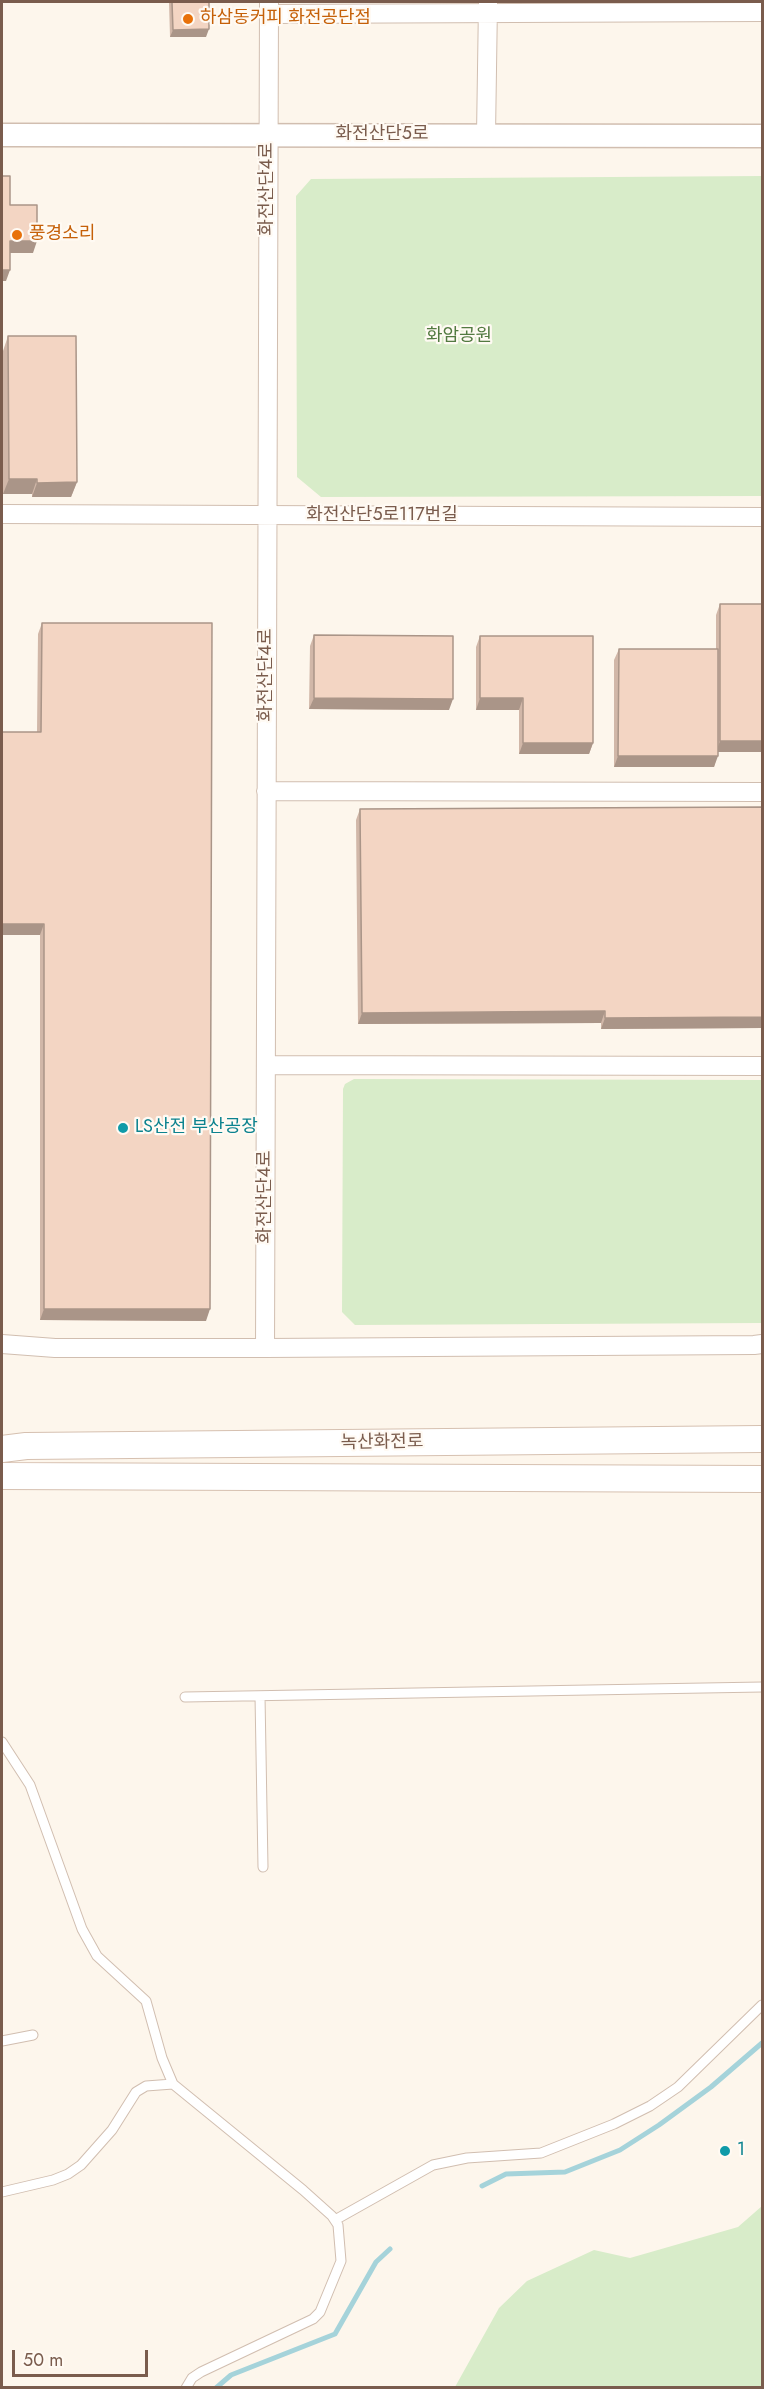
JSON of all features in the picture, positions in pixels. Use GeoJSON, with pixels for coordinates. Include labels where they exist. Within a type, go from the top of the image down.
{"type":"FeatureCollection","features":[{"type":"Feature","properties":{"kind":"main road","name":"녹산화전로"},"geometry":{"type":"LineString","coordinates":[[10,1446],[762,1439]]}},
{"type":"Feature","properties":{"kind":"main road","name":"녹산화전로"},"geometry":{"type":"LineString","coordinates":[[2,1476],[762,1479]]}},
{"type":"Feature","properties":{"kind":"main road"},"geometry":{"type":"LineString","coordinates":[[2,1488],[78,1477]]}},
{"type":"Feature","properties":{"kind":"street"},"geometry":{"type":"LineString","coordinates":[[269,8],[488,7],[762,12]]}},
{"type":"Feature","properties":{"kind":"street"},"geometry":{"type":"LineString","coordinates":[[486,135],[488,7]]}},
{"type":"Feature","properties":{"kind":"street","name":"화전산단4로"},"geometry":{"type":"LineString","coordinates":[[265,1348],[269,8]]}},
{"type":"Feature","properties":{"kind":"street","name":"화전산단5로"},"geometry":{"type":"LineString","coordinates":[[2,135],[762,136]]}},
{"type":"Feature","properties":{"kind":"street","name":"화전산단5로117번길"},"geometry":{"type":"LineString","coordinates":[[2,514],[762,517]]}},
{"type":"Feature","properties":{"kind":"street"},"geometry":{"type":"LineString","coordinates":[[266,790],[762,792]]}},
{"type":"Feature","properties":{"kind":"street"},"geometry":{"type":"LineString","coordinates":[[266,1065],[762,1066]]}},
{"type":"Feature","properties":{"kind":"street"},"geometry":{"type":"LineString","coordinates":[[2,1344],[55,1348],[265,1348],[742,1346],[762,1344]]}},
{"type":"Feature","properties":{"kind":"lane"},"geometry":{"type":"LineString","coordinates":[[185,1697],[762,1687]]}},
{"type":"Feature","properties":{"kind":"lane"},"geometry":{"type":"LineString","coordinates":[[260,1696],[263,1867]]}},
{"type":"Feature","properties":{"kind":"lane"},"geometry":{"type":"LineString","coordinates":[[2,1742],[30,1785],[82,1929],[97,1956],[146,2001],[162,2058],[173,2084],[303,2190],[338,2225],[342,2261],[320,2312],[313,2319],[201,2372],[192,2378],[186,2388]]}},
{"type":"Feature","properties":{"kind":"lane"},"geometry":{"type":"LineString","coordinates":[[335,2220],[433,2165],[467,2158],[541,2153],[614,2124],[651,2106],[678,2087],[762,2005]]}},
{"type":"Feature","properties":{"kind":"lane"},"geometry":{"type":"LineString","coordinates":[[2,2041],[33,2035]]}},
{"type":"Feature","properties":{"kind":"lane"},"geometry":{"type":"LineString","coordinates":[[2,2192],[69,2174],[81,2165],[112,2130],[136,2092],[146,2086],[173,2084]]}},
{"type":"Feature","properties":{"kind":"green space","name":"화암공원"},"geometry":{"type":"Polygon","coordinates":[[[762,176],[762,496],[321,497],[297,477],[296,196],[311,179],[762,176]]]}},
{"type":"Feature","properties":{"kind":"green space"},"geometry":{"type":"Polygon","coordinates":[[[354,1079],[762,1080],[762,1323],[355,1325],[342,1312],[343,1089],[345,1084],[354,1079]]]}},
{"type":"Feature","properties":{"kind":"green space"},"geometry":{"type":"Polygon","coordinates":[[[762,2206],[762,2387],[455,2387],[499,2308],[527,2281],[594,2250],[630,2258],[738,2227],[762,2206]]]}},
{"type":"Feature","properties":{"kind":"building","name":"하삼동커피 화전공단점"},"geometry":{"type":"Polygon","coordinates":[[[172,2],[209,2],[209,29],[173,30],[172,2]]]}},
{"type":"Feature","properties":{"kind":"building"},"geometry":{"type":"Polygon","coordinates":[[[2,176],[10,176],[10,205],[37,205],[37,241],[10,241],[10,270],[2,270],[2,176]]]}},
{"type":"Feature","properties":{"kind":"building"},"geometry":{"type":"Polygon","coordinates":[[[8,336],[76,336],[77,482],[37,483],[37,479],[9,479],[8,336]]]}},
{"type":"Feature","properties":{"kind":"building"},"geometry":{"type":"Polygon","coordinates":[[[720,604],[762,604],[762,741],[720,741],[720,604]]]}},
{"type":"Feature","properties":{"kind":"building","name":"LS산전 부산공장"},"geometry":{"type":"Polygon","coordinates":[[[42,623],[212,623],[210,1309],[44,1309],[44,924],[2,924],[2,732],[41,732],[42,623]]]}},
{"type":"Feature","properties":{"kind":"building"},"geometry":{"type":"Polygon","coordinates":[[[314,635],[453,636],[453,699],[314,698],[314,635]]]}},
{"type":"Feature","properties":{"kind":"building"},"geometry":{"type":"Polygon","coordinates":[[[480,636],[593,636],[593,743],[523,743],[523,698],[480,698],[480,636]]]}},
{"type":"Feature","properties":{"kind":"building"},"geometry":{"type":"Polygon","coordinates":[[[619,649],[718,649],[718,756],[618,756],[619,649]]]}},
{"type":"Feature","properties":{"kind":"building"},"geometry":{"type":"Polygon","coordinates":[[[762,807],[762,1017],[605,1018],[605,1011],[362,1013],[360,809],[762,807]]]}},
{"type":"Feature","properties":{"kind":"waterway"},"geometry":{"type":"LineString","coordinates":[[482,2186],[506,2174],[565,2172],[620,2150],[711,2087],[762,2043]]}},
{"type":"Feature","properties":{"kind":"waterway"},"geometry":{"type":"LineString","coordinates":[[216,2388],[231,2375],[335,2334],[376,2262],[390,2249]]}},
{"type":"Feature","properties":{"kind":"place","name":"하삼동커피 화전공단점"},"geometry":{"type":"Point","coordinates":[188,19]}},
{"type":"Feature","properties":{"kind":"place","name":"풍경소리"},"geometry":{"type":"Point","coordinates":[17,235]}},
{"type":"Feature","properties":{"kind":"place","name":"LS산전 부산공장"},"geometry":{"type":"Point","coordinates":[123,1128]}},
{"type":"Feature","properties":{"kind":"place","name":"1"},"geometry":{"type":"Point","coordinates":[725,2151]}}]}
